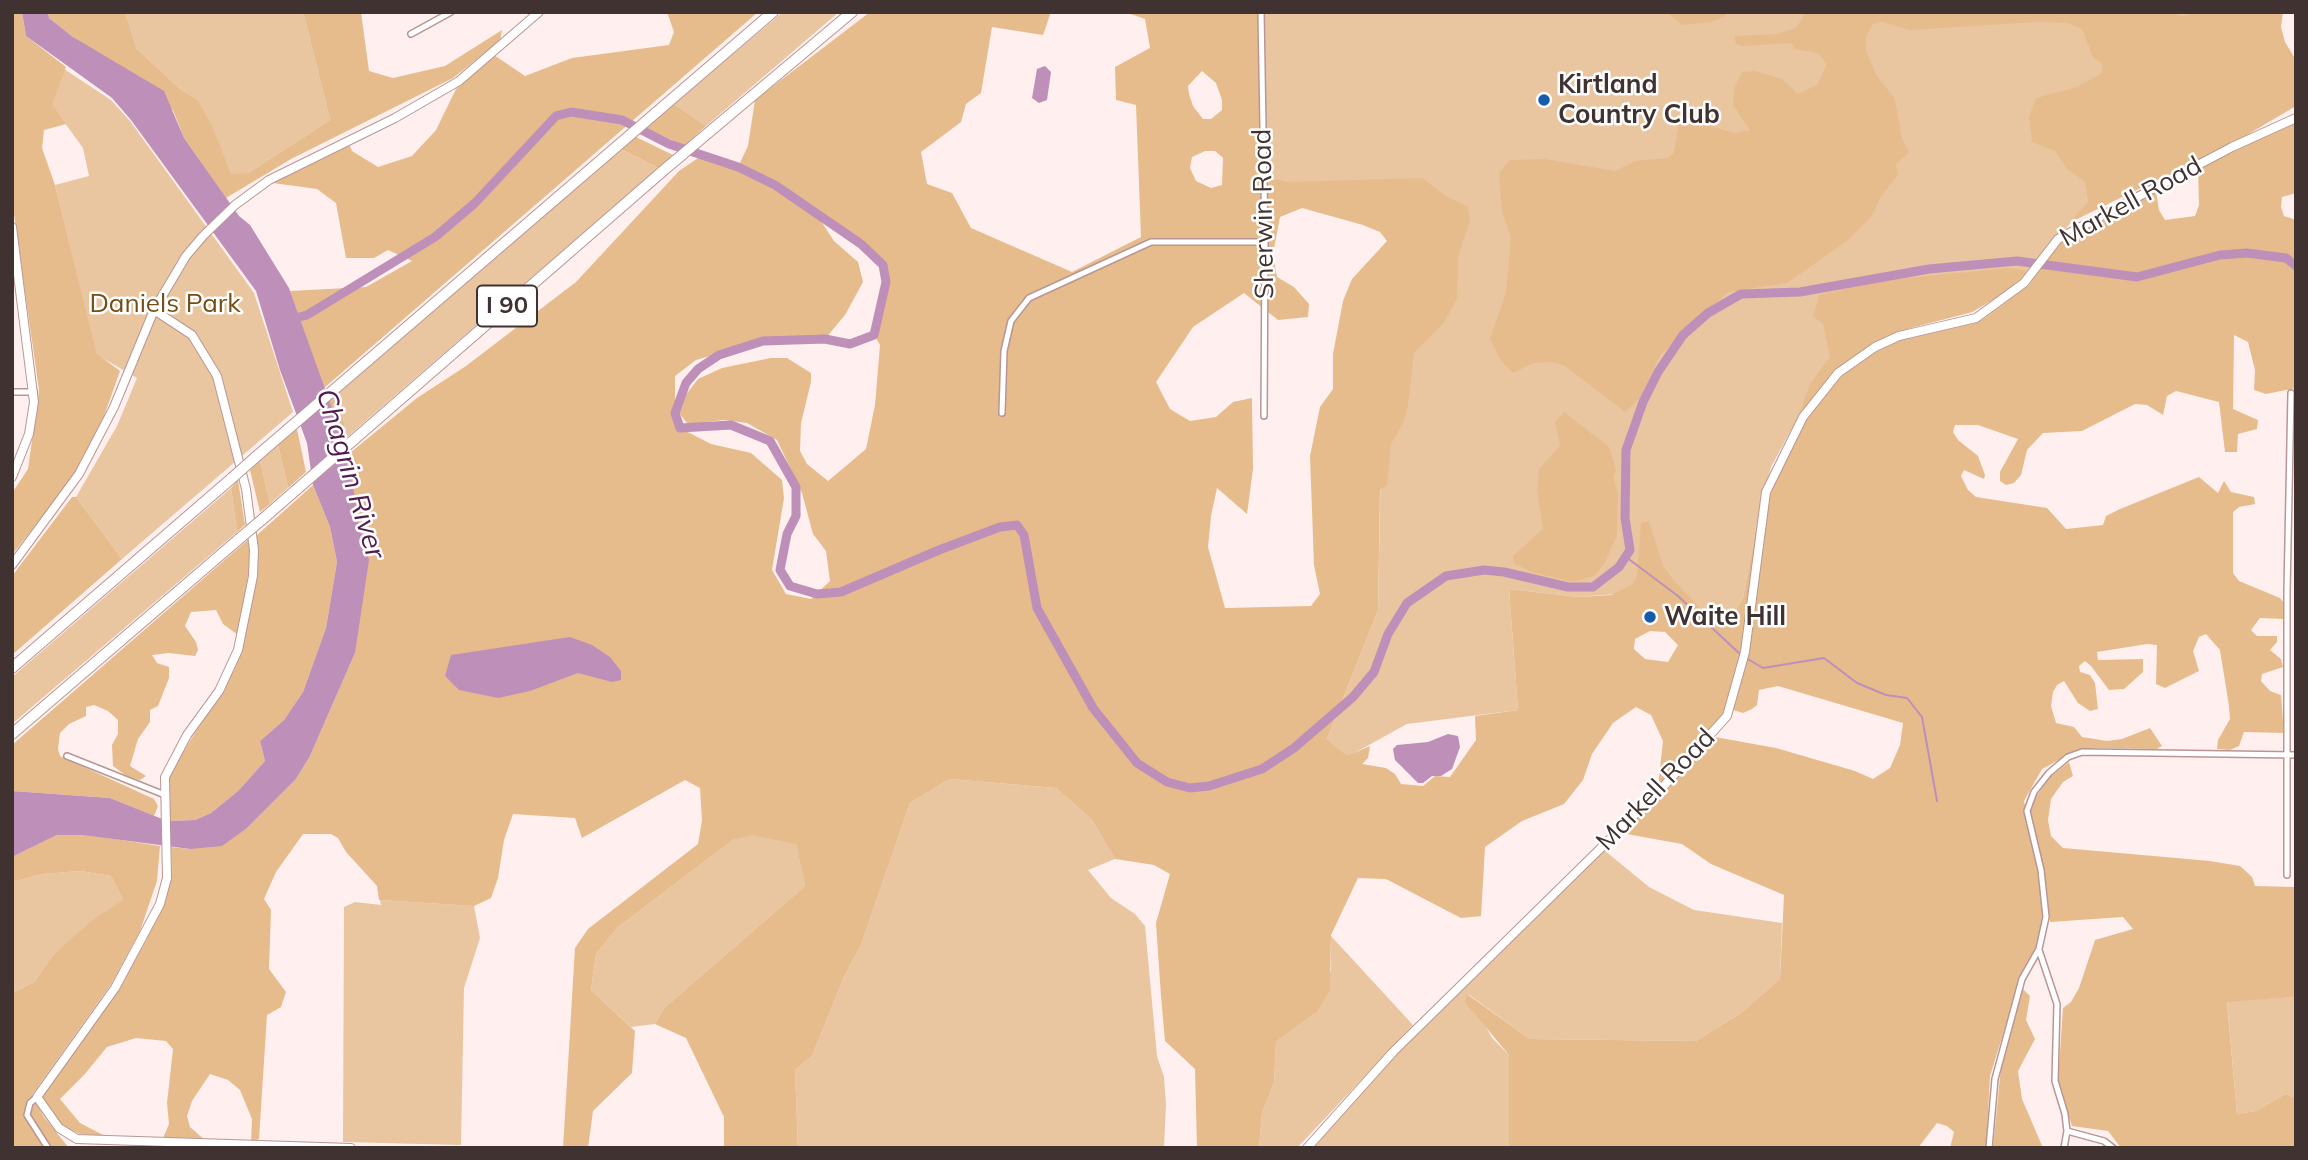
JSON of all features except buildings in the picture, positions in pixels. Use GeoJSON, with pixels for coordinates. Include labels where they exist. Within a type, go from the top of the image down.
{"type":"FeatureCollection","features":[{"type":"Feature","properties":{"kind":"highway","name":"I 90"},"geometry":{"type":"LineString","coordinates":[[12,668],[772,12]]}},
{"type":"Feature","properties":{"kind":"highway","name":"I 90"},"geometry":{"type":"LineString","coordinates":[[12,734],[664,170],[852,12]]}},
{"type":"Feature","properties":{"kind":"street"},"geometry":{"type":"LineString","coordinates":[[411,34],[450,12]]}},
{"type":"Feature","properties":{"kind":"street"},"geometry":{"type":"LineString","coordinates":[[12,565],[79,474],[114,407],[154,310],[186,256],[203,236],[248,194],[293,165],[435,96],[480,64],[539,12]]}},
{"type":"Feature","properties":{"kind":"street","name":"Sherwin Road"},"geometry":{"type":"LineString","coordinates":[[1261,12],[1265,242],[1264,416]]}},
{"type":"Feature","properties":{"kind":"street","name":"Markell Road"},"geometry":{"type":"LineString","coordinates":[[1307,1148],[1393,1052],[1703,746],[1727,716],[1744,657],[1766,492],[1791,439],[1820,392],[1838,373],[1875,347],[1928,327],[1976,318],[2024,284],[2044,254],[2058,239],[2232,147],[2296,118]]}},
{"type":"Feature","properties":{"kind":"street"},"geometry":{"type":"LineString","coordinates":[[12,228],[34,391],[33,415],[14,473]]}},
{"type":"Feature","properties":{"kind":"street"},"geometry":{"type":"LineString","coordinates":[[1002,413],[1004,351],[1011,321],[1029,298],[1151,242],[1265,242]]}},
{"type":"Feature","properties":{"kind":"street"},"geometry":{"type":"LineString","coordinates":[[48,1148],[27,1115],[30,1103],[115,988],[154,916],[167,878],[163,811],[165,777],[187,735],[219,691],[238,650],[245,626],[254,550],[246,489],[217,376],[192,335],[154,310]]}},
{"type":"Feature","properties":{"kind":"street"},"geometry":{"type":"LineString","coordinates":[[12,392],[34,391]]}},
{"type":"Feature","properties":{"kind":"street"},"geometry":{"type":"LineString","coordinates":[[2287,875],[2292,755],[2287,591],[2291,393]]}},
{"type":"Feature","properties":{"kind":"street"},"geometry":{"type":"LineString","coordinates":[[2287,591],[2296,591]]}},
{"type":"Feature","properties":{"kind":"street"},"geometry":{"type":"LineString","coordinates":[[1990,1148],[1995,1079],[2022,979],[2039,950],[2046,917],[2041,870],[2027,811],[2028,801],[2049,773],[2068,757],[2104,751],[2292,755]]}},
{"type":"Feature","properties":{"kind":"street"},"geometry":{"type":"LineString","coordinates":[[67,756],[165,795]]}},
{"type":"Feature","properties":{"kind":"street"},"geometry":{"type":"LineString","coordinates":[[2287,838],[2296,838]]}},
{"type":"Feature","properties":{"kind":"street"},"geometry":{"type":"LineString","coordinates":[[2039,950],[2057,1004],[2055,1081],[2067,1131],[2064,1148]]}},
{"type":"Feature","properties":{"kind":"street"},"geometry":{"type":"LineString","coordinates":[[37,1097],[59,1128],[77,1139],[351,1148]]}},
{"type":"Feature","properties":{"kind":"street"},"geometry":{"type":"LineString","coordinates":[[2067,1131],[2104,1141],[2113,1148]]}},
{"type":"Feature","properties":{"kind":"green space"},"geometry":{"type":"Polygon","coordinates":[[[125,12],[303,12],[330,120],[248,173],[231,175],[197,99],[180,89],[137,49],[125,12]]]}},
{"type":"Feature","properties":{"kind":"green space"},"geometry":{"type":"Polygon","coordinates":[[[783,12],[839,12],[706,126],[674,104],[783,12]]]}},
{"type":"Feature","properties":{"kind":"green space","name":"Kirtland Country Club"},"geometry":{"type":"Polygon","coordinates":[[[1263,12],[2256,12],[2018,283],[1972,312],[1910,328],[1875,344],[1828,380],[1798,417],[1771,467],[1759,512],[1743,598],[1716,643],[1628,593],[1579,597],[1509,589],[1518,710],[1407,724],[1347,757],[1327,739],[1378,610],[1381,454],[1392,212],[1266,192],[1263,12]]]}},
{"type":"Feature","properties":{"kind":"green space","name":"Daniels Park"},"geometry":{"type":"Polygon","coordinates":[[[64,69],[111,100],[130,121],[254,293],[293,412],[122,559],[76,497],[117,426],[137,378],[97,355],[55,185],[89,176],[83,148],[51,104],[64,69]]]}},
{"type":"Feature","properties":{"kind":"green space"},"geometry":{"type":"Polygon","coordinates":[[[621,149],[658,168],[347,437],[338,393],[621,149]]]}},
{"type":"Feature","properties":{"kind":"green space"},"geometry":{"type":"Polygon","coordinates":[[[278,445],[288,488],[270,504],[260,461],[278,445]]]}},
{"type":"Feature","properties":{"kind":"green space"},"geometry":{"type":"Polygon","coordinates":[[[231,488],[237,532],[12,724],[12,677],[231,488]]]}},
{"type":"Feature","properties":{"kind":"green space"},"geometry":{"type":"Polygon","coordinates":[[[950,779],[1056,788],[1092,820],[1115,859],[1088,870],[1111,898],[1135,914],[1145,926],[1157,1056],[1164,1077],[1164,1148],[798,1148],[795,1070],[812,1056],[844,977],[861,945],[910,803],[950,779]]]}},
{"type":"Feature","properties":{"kind":"green space"},"geometry":{"type":"Polygon","coordinates":[[[752,834],[796,843],[805,886],[664,1008],[655,1024],[631,1027],[591,990],[596,954],[617,928],[733,840],[752,834]]]}},
{"type":"Feature","properties":{"kind":"green space"},"geometry":{"type":"Polygon","coordinates":[[[1604,850],[1649,887],[1694,910],[1782,923],[1780,979],[1741,1013],[1696,1041],[1530,1039],[1468,994],[1492,1038],[1509,1055],[1509,1148],[1312,1148],[1411,1038],[1604,850]]]}},
{"type":"Feature","properties":{"kind":"green space"},"geometry":{"type":"Polygon","coordinates":[[[80,871],[111,876],[123,900],[53,955],[34,982],[12,993],[12,882],[43,874],[80,871]]]}},
{"type":"Feature","properties":{"kind":"green space"},"geometry":{"type":"Polygon","coordinates":[[[380,900],[474,906],[480,938],[464,988],[461,1145],[343,1142],[344,907],[355,902],[381,905],[380,900]]]}},
{"type":"Feature","properties":{"kind":"green space"},"geometry":{"type":"Polygon","coordinates":[[[1331,936],[1413,1025],[1297,1148],[1259,1148],[1262,1113],[1274,1083],[1276,1042],[1316,1013],[1331,970],[1331,936]]]}},
{"type":"Feature","properties":{"kind":"green space"},"geometry":{"type":"Polygon","coordinates":[[[2296,997],[2296,1098],[2285,1094],[2256,1111],[2237,1114],[2227,1001],[2296,997]]]}},
{"type":"Feature","properties":{"kind":"shaded area"},"geometry":{"type":"Polygon","coordinates":[[[12,12],[22,12],[26,36],[66,67],[52,104],[66,124],[44,130],[42,148],[55,185],[97,354],[120,371],[104,416],[74,476],[12,555],[12,493],[28,469],[39,390],[12,200],[12,12]]]}},
{"type":"Feature","properties":{"kind":"shaded area"},"geometry":{"type":"Polygon","coordinates":[[[22,12],[48,12],[49,18],[73,37],[164,91],[184,138],[239,216],[250,225],[289,288],[334,414],[353,486],[359,525],[369,560],[355,653],[310,756],[296,779],[247,828],[222,846],[190,849],[83,835],[57,835],[12,857],[12,791],[110,798],[167,821],[195,820],[211,813],[238,791],[265,761],[260,741],[284,720],[303,692],[326,628],[337,562],[330,527],[313,485],[307,443],[280,370],[256,291],[131,120],[112,98],[26,36],[22,12]]]}},
{"type":"Feature","properties":{"kind":"shaded area"},"geometry":{"type":"Polygon","coordinates":[[[48,12],[125,12],[137,49],[180,89],[197,99],[212,126],[231,174],[248,173],[330,120],[303,12],[361,12],[369,71],[393,78],[445,66],[502,30],[500,41],[453,78],[291,159],[226,198],[184,138],[173,110],[73,37],[49,18],[48,12]]]}},
{"type":"Feature","properties":{"kind":"shaded area"},"geometry":{"type":"Polygon","coordinates":[[[667,12],[758,12],[324,388],[290,291],[366,287],[412,261],[388,250],[374,258],[346,258],[336,203],[317,189],[273,183],[348,142],[352,151],[378,167],[412,156],[436,130],[456,89],[494,55],[525,76],[572,58],[669,45],[674,32],[667,12]]]}},
{"type":"Feature","properties":{"kind":"shaded area"},"geometry":{"type":"Polygon","coordinates":[[[870,12],[1051,12],[1043,35],[992,27],[981,93],[966,104],[961,122],[921,152],[927,184],[952,193],[971,228],[1072,272],[1141,237],[1136,105],[1116,100],[1115,67],[1150,48],[1145,19],[1125,12],[1258,12],[1265,177],[1288,182],[1422,178],[1446,196],[1468,207],[1470,221],[1458,257],[1457,298],[1443,324],[1414,353],[1408,405],[1403,423],[1391,444],[1387,485],[1380,490],[1378,610],[1327,739],[1347,756],[1370,746],[1368,758],[1362,764],[1386,768],[1395,774],[1401,784],[1423,786],[1435,776],[1450,777],[1476,740],[1475,716],[1518,710],[1509,589],[1579,597],[1611,595],[1633,584],[1637,576],[1641,523],[1649,521],[1663,566],[1674,581],[1708,616],[1727,625],[1743,598],[1759,512],[1742,650],[1723,715],[1700,745],[1658,786],[1663,741],[1651,715],[1636,707],[1613,723],[1592,754],[1583,780],[1564,804],[1522,821],[1485,847],[1481,916],[1461,918],[1386,879],[1358,878],[1331,935],[1330,990],[1316,1013],[1276,1042],[1274,1083],[1262,1113],[1259,1148],[1197,1148],[1195,1069],[1165,1041],[1156,923],[1170,874],[1154,865],[1115,859],[1092,820],[1056,788],[950,779],[910,803],[861,945],[844,977],[812,1056],[795,1070],[798,1148],[724,1148],[724,1117],[686,1038],[655,1024],[664,1008],[805,886],[796,844],[752,835],[733,840],[617,928],[596,954],[591,990],[635,1031],[632,1073],[593,1111],[588,1148],[563,1148],[575,948],[588,929],[698,844],[702,820],[700,788],[685,780],[582,838],[575,818],[513,814],[504,840],[498,878],[491,898],[474,906],[379,900],[377,886],[346,852],[338,838],[331,834],[303,834],[276,872],[264,899],[271,910],[269,969],[286,992],[281,1007],[267,1015],[259,1139],[251,1142],[252,1119],[240,1090],[228,1080],[210,1074],[192,1101],[187,1116],[190,1127],[206,1141],[163,1138],[169,1124],[167,1103],[173,1049],[166,1041],[136,1038],[107,1047],[60,1099],[80,1123],[105,1136],[80,1134],[60,1125],[42,1096],[118,990],[147,939],[172,876],[171,847],[190,849],[247,828],[296,779],[310,756],[355,653],[359,525],[345,457],[417,398],[466,366],[576,282],[679,171],[701,156],[738,167],[748,146],[755,100],[870,12]],[[1202,71],[1188,86],[1193,106],[1203,119],[1211,119],[1222,110],[1222,100],[1216,83],[1202,71]],[[1205,151],[1192,157],[1190,168],[1196,181],[1211,188],[1222,185],[1223,158],[1215,151],[1205,151]],[[1302,208],[1280,217],[1273,254],[1277,277],[1294,287],[1309,304],[1308,317],[1278,320],[1244,293],[1193,327],[1156,382],[1170,409],[1190,421],[1216,417],[1233,402],[1252,398],[1253,469],[1247,514],[1217,488],[1211,516],[1208,547],[1225,608],[1311,606],[1320,594],[1314,565],[1310,456],[1320,407],[1333,389],[1333,354],[1343,301],[1352,279],[1387,241],[1380,232],[1363,225],[1302,208]],[[817,215],[834,241],[858,262],[863,282],[845,315],[825,339],[763,341],[696,360],[675,376],[675,413],[680,428],[711,444],[751,453],[782,480],[784,498],[772,570],[786,594],[811,599],[830,581],[826,551],[813,534],[802,493],[777,440],[747,423],[724,420],[688,424],[679,413],[685,396],[698,379],[722,368],[771,358],[787,358],[811,373],[801,423],[800,451],[807,464],[828,481],[866,449],[875,405],[880,345],[874,335],[886,282],[883,265],[861,244],[817,215]],[[1650,631],[1635,639],[1634,649],[1645,659],[1668,662],[1678,645],[1665,632],[1650,631]]]}},
{"type":"Feature","properties":{"kind":"shaded area"},"geometry":{"type":"Polygon","coordinates":[[[1666,12],[1726,12],[1725,16],[1712,22],[1683,25],[1666,12]]]}},
{"type":"Feature","properties":{"kind":"shaded area"},"geometry":{"type":"Polygon","coordinates":[[[1806,12],[2170,12],[2182,16],[2200,12],[2283,12],[2281,27],[2285,42],[2296,60],[2296,106],[2235,142],[2069,223],[2088,202],[2085,181],[2068,170],[2055,151],[2032,142],[2029,117],[2036,98],[2077,87],[2102,73],[2103,65],[2093,57],[2082,29],[2068,23],[2038,22],[1909,30],[1882,22],[1873,24],[1866,37],[1866,51],[1877,76],[1895,99],[1902,139],[1909,152],[1896,164],[1898,175],[1881,196],[1872,216],[1848,240],[1787,283],[1728,292],[1660,355],[1640,398],[1625,412],[1565,366],[1552,362],[1533,363],[1513,373],[1500,359],[1490,339],[1506,293],[1511,238],[1502,211],[1499,173],[1510,160],[1545,159],[1615,171],[1635,161],[1668,158],[1674,152],[1679,124],[1694,121],[1734,133],[1750,130],[1733,105],[1734,89],[1742,72],[1756,71],[1782,79],[1798,94],[1817,85],[1827,64],[1818,53],[1794,49],[1791,43],[1742,46],[1736,44],[1734,36],[1777,34],[1796,28],[1806,12]]]}},
{"type":"Feature","properties":{"kind":"shaded area"},"geometry":{"type":"Polygon","coordinates":[[[1045,66],[1051,72],[1047,100],[1039,103],[1032,98],[1037,69],[1045,66]]]}},
{"type":"Feature","properties":{"kind":"shaded area"},"geometry":{"type":"Polygon","coordinates":[[[674,104],[706,126],[684,146],[646,128],[674,104]]]}},
{"type":"Feature","properties":{"kind":"shaded area"},"geometry":{"type":"Polygon","coordinates":[[[2296,121],[2296,193],[2282,197],[2281,207],[2284,216],[2296,220],[2296,388],[2266,394],[2254,390],[2255,370],[2248,342],[2234,335],[2233,409],[2258,420],[2257,429],[2238,434],[2237,452],[2225,452],[2219,402],[2176,391],[2167,396],[2163,415],[2147,405],[2135,404],[2082,431],[2043,433],[2027,450],[2021,475],[2014,483],[2006,485],[2000,481],[2000,472],[2018,439],[1978,425],[1955,425],[1953,432],[1958,440],[1978,456],[1985,475],[1984,479],[1964,470],[1961,476],[1968,490],[1976,497],[2047,508],[2066,529],[2103,525],[2106,516],[2120,509],[2199,477],[2218,493],[2224,481],[2231,492],[2254,497],[2255,504],[2239,507],[2233,512],[2233,573],[2239,581],[2280,598],[2284,603],[2283,619],[2260,618],[2251,630],[2257,636],[2277,636],[2277,642],[2270,650],[2281,659],[2283,667],[2262,674],[2261,681],[2270,691],[2281,695],[2284,733],[2244,732],[2239,746],[2230,750],[2217,749],[2218,740],[2230,719],[2229,706],[2220,650],[2206,634],[2199,637],[2193,651],[2199,671],[2165,688],[2156,684],[2157,645],[2147,644],[2097,652],[2098,660],[2143,659],[2143,672],[2124,689],[2109,690],[2085,661],[2079,666],[2080,672],[2090,675],[2095,683],[2098,709],[2090,711],[2078,703],[2064,681],[2057,685],[2053,692],[2051,706],[2056,723],[2074,727],[2082,737],[2107,741],[2122,739],[2150,728],[2162,746],[2157,749],[2094,748],[2072,753],[2042,769],[2024,801],[2039,871],[2044,916],[2036,949],[2017,989],[1990,1076],[1986,1148],[1950,1148],[1954,1132],[1937,1123],[1918,1148],[1509,1148],[1509,1055],[1465,1002],[1467,994],[1530,1039],[1696,1041],[1741,1013],[1780,979],[1784,895],[1711,864],[1682,844],[1621,833],[1715,737],[1776,748],[1855,771],[1873,779],[1890,768],[1900,745],[1903,723],[1778,686],[1759,690],[1757,705],[1752,709],[1743,713],[1733,710],[1749,650],[1765,513],[1774,481],[1809,413],[1836,381],[1858,363],[1892,342],[1929,330],[1982,320],[2029,285],[2058,243],[2156,191],[2159,210],[2165,220],[2195,216],[2199,205],[2198,169],[2296,121]]]}},
{"type":"Feature","properties":{"kind":"shaded area"},"geometry":{"type":"Polygon","coordinates":[[[636,137],[673,155],[658,168],[621,149],[636,137]]]}},
{"type":"Feature","properties":{"kind":"shaded area"},"geometry":{"type":"Polygon","coordinates":[[[2008,268],[2024,270],[2026,273],[2005,293],[1972,312],[1910,328],[1875,344],[1828,380],[1798,417],[1810,384],[1830,357],[1823,324],[1813,317],[1819,295],[1886,280],[2008,268]]]}},
{"type":"Feature","properties":{"kind":"shaded area"},"geometry":{"type":"Polygon","coordinates":[[[338,393],[347,437],[332,450],[323,407],[338,393]]]}},
{"type":"Feature","properties":{"kind":"shaded area"},"geometry":{"type":"Polygon","coordinates":[[[1564,412],[1609,447],[1616,470],[1613,477],[1618,494],[1617,535],[1604,564],[1594,576],[1573,582],[1531,572],[1514,563],[1513,556],[1543,529],[1537,490],[1539,469],[1560,446],[1555,422],[1564,412]]]}},
{"type":"Feature","properties":{"kind":"shaded area"},"geometry":{"type":"Polygon","coordinates":[[[297,429],[306,472],[288,488],[278,445],[297,429]]]}},
{"type":"Feature","properties":{"kind":"shaded area"},"geometry":{"type":"Polygon","coordinates":[[[260,461],[270,504],[260,512],[250,470],[260,461]]]}},
{"type":"Feature","properties":{"kind":"shaded area"},"geometry":{"type":"Polygon","coordinates":[[[238,480],[245,525],[237,532],[231,488],[238,480]]]}},
{"type":"Feature","properties":{"kind":"shaded area"},"geometry":{"type":"Polygon","coordinates":[[[313,485],[330,527],[337,562],[326,628],[303,692],[284,720],[260,741],[265,761],[238,791],[211,813],[195,820],[167,821],[167,778],[221,691],[240,651],[256,536],[313,485]]]}},
{"type":"Feature","properties":{"kind":"shaded area"},"geometry":{"type":"Polygon","coordinates":[[[72,497],[76,497],[122,559],[12,655],[12,576],[72,497]]]}},
{"type":"Feature","properties":{"kind":"shaded area"},"geometry":{"type":"Polygon","coordinates":[[[250,538],[250,564],[238,635],[223,624],[216,610],[191,612],[185,626],[196,642],[198,650],[195,656],[169,653],[152,655],[157,663],[169,667],[169,678],[158,706],[150,710],[150,722],[138,739],[130,766],[146,776],[140,780],[128,777],[113,766],[112,745],[118,734],[118,720],[108,711],[94,705],[86,707],[86,716],[69,724],[60,733],[60,756],[154,799],[158,806],[154,816],[110,798],[12,791],[12,745],[250,538]]]}},
{"type":"Feature","properties":{"kind":"shaded area"},"geometry":{"type":"Polygon","coordinates":[[[570,637],[592,645],[610,657],[621,671],[621,680],[612,682],[578,673],[530,691],[498,698],[459,690],[445,676],[451,655],[570,637]]]}},
{"type":"Feature","properties":{"kind":"shaded area"},"geometry":{"type":"Polygon","coordinates":[[[1448,734],[1458,736],[1460,747],[1452,769],[1441,776],[1432,776],[1423,783],[1418,783],[1395,760],[1393,749],[1397,745],[1428,742],[1448,734]]]}},
{"type":"Feature","properties":{"kind":"shaded area"},"geometry":{"type":"Polygon","coordinates":[[[2069,762],[2073,776],[2063,782],[2051,799],[2048,820],[2051,836],[2063,848],[2240,866],[2252,877],[2255,886],[2296,887],[2296,997],[2227,1002],[2237,1114],[2256,1111],[2285,1094],[2296,1098],[2296,1148],[2121,1148],[2108,1131],[2072,1126],[2058,1082],[2063,1008],[2071,1002],[2079,988],[2095,940],[2133,929],[2123,917],[2050,922],[2044,867],[2030,816],[2030,805],[2050,777],[2069,762]]]}},
{"type":"Feature","properties":{"kind":"shaded area"},"geometry":{"type":"Polygon","coordinates":[[[83,834],[160,846],[157,881],[140,931],[112,983],[32,1095],[44,1117],[69,1148],[12,1148],[12,993],[34,982],[53,955],[94,919],[123,900],[111,876],[80,871],[43,874],[12,882],[12,857],[57,835],[83,834]]]}},
{"type":"Feature","properties":{"kind":"shaded area"},"geometry":{"type":"Polygon","coordinates":[[[2023,989],[2030,996],[2026,1020],[2035,1039],[2018,1071],[2022,1099],[2043,1148],[1993,1148],[2001,1067],[2023,989]]]}},
{"type":"Feature","properties":{"kind":"waterway"},"geometry":{"type":"LineString","coordinates":[[288,320],[307,315],[435,237],[475,203],[556,116],[571,112],[622,120],[669,144],[738,167],[775,185],[861,244],[883,265],[886,282],[874,335],[850,344],[825,339],[763,341],[719,355],[698,369],[686,383],[675,413],[680,428],[731,425],[770,441],[796,487],[796,516],[787,534],[780,570],[790,586],[817,594],[841,592],[939,550],[1000,527],[1017,525],[1024,535],[1037,608],[1093,708],[1137,763],[1167,782],[1190,788],[1209,786],[1262,769],[1294,748],[1353,697],[1374,672],[1388,634],[1407,603],[1446,576],[1484,570],[1568,587],[1593,587],[1619,567],[1630,550],[1625,518],[1626,450],[1643,402],[1658,372],[1683,335],[1708,313],[1741,294],[1800,292],[1929,269],[2017,261],[2137,277],[2220,255],[2247,253],[2286,258],[2296,266]]}},
{"type":"Feature","properties":{"kind":"waterway"},"geometry":{"type":"LineString","coordinates":[[1626,557],[1678,596],[1741,655]]}},
{"type":"Feature","properties":{"kind":"waterway"},"geometry":{"type":"LineString","coordinates":[[1746,658],[1763,668],[1824,658],[1857,683],[1886,695],[1907,698],[1922,717],[1937,801]]}},
{"type":"Feature","properties":{"kind":"place","name":"Kirtland Country Club"},"geometry":{"type":"Point","coordinates":[1544,100]}},
{"type":"Feature","properties":{"kind":"place","name":"Waite Hill"},"geometry":{"type":"Point","coordinates":[1650,617]}},
{"type":"Feature","properties":{"kind":"water label","name":"Chagrin River"},"geometry":{"type":"Point","coordinates":[350,474]}}]}
